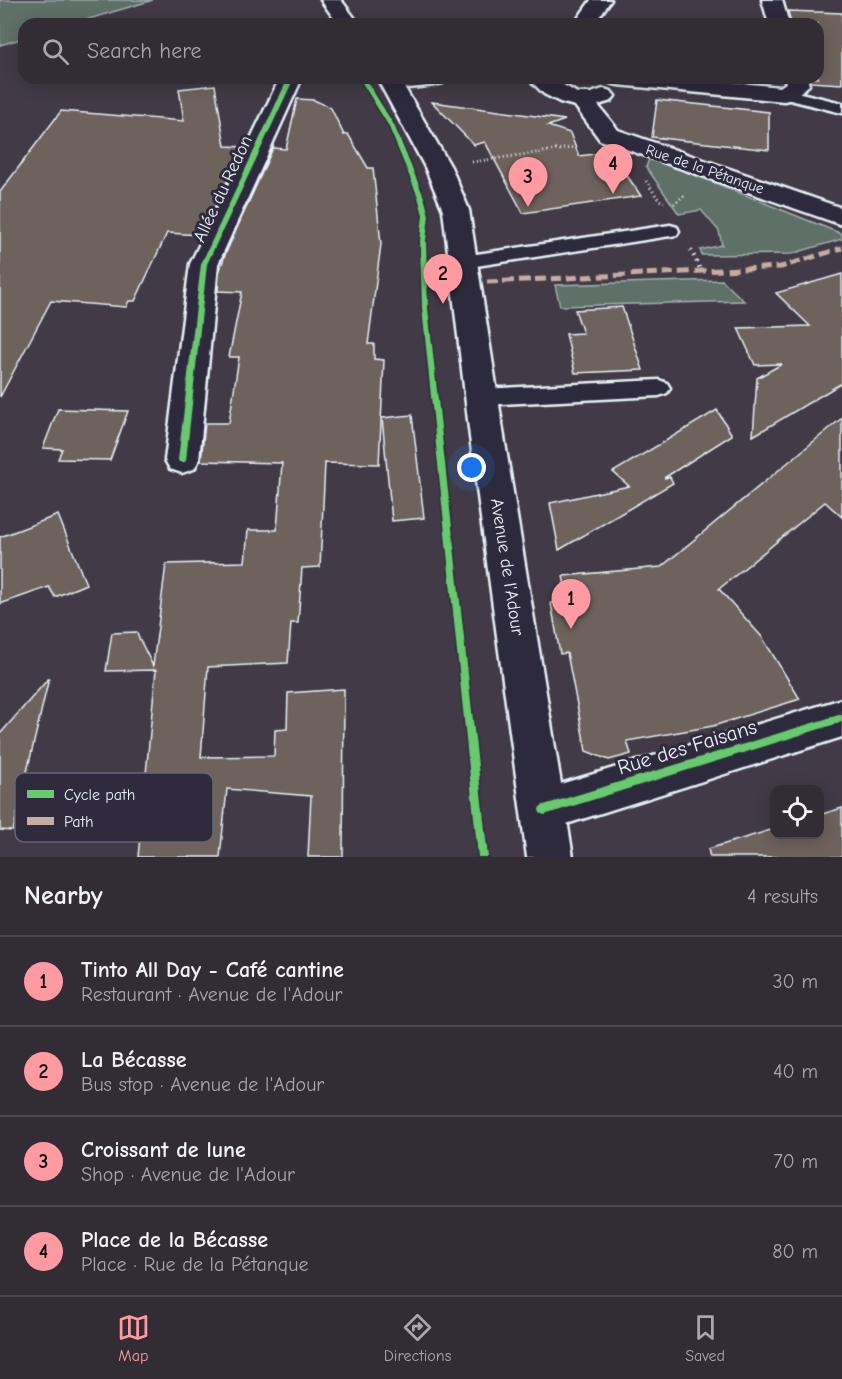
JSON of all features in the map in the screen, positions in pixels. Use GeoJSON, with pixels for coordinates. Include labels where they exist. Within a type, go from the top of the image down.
{"type":"FeatureCollection","features":[{"type":"Feature","properties":{"kind":"street"},"geometry":{"type":"LineString","coordinates":[[331,0],[344,18]]}},
{"type":"Feature","properties":{"kind":"street"},"geometry":{"type":"LineString","coordinates":[[588,18],[602,0]]}},
{"type":"Feature","properties":{"kind":"street"},"geometry":{"type":"LineString","coordinates":[[772,0],[777,18]]}},
{"type":"Feature","properties":{"kind":"street","name":"Allée du Redon"},"geometry":{"type":"LineString","coordinates":[[182,460],[204,264],[288,84]]}},
{"type":"Feature","properties":{"kind":"street","name":"Avenue de l'Adour"},"geometry":{"type":"LineString","coordinates":[[392,84],[443,178],[456,210],[550,857]]}},
{"type":"Feature","properties":{"kind":"street"},"geometry":{"type":"LineString","coordinates":[[544,84],[562,96],[583,100],[598,99],[607,95],[614,84]]}},
{"type":"Feature","properties":{"kind":"street"},"geometry":{"type":"LineString","coordinates":[[746,84],[790,86]]}},
{"type":"Feature","properties":{"kind":"street","name":"Rue de la Pétanque"},"geometry":{"type":"LineString","coordinates":[[583,100],[609,135],[842,217]]}},
{"type":"Feature","properties":{"kind":"street","name":"Rue des Faisans"},"geometry":{"type":"LineString","coordinates":[[543,810],[842,718]]}},
{"type":"Feature","properties":{"kind":"lane"},"geometry":{"type":"LineString","coordinates":[[790,86],[842,108]]}},
{"type":"Feature","properties":{"kind":"lane"},"geometry":{"type":"LineString","coordinates":[[463,262],[670,231]]}},
{"type":"Feature","properties":{"kind":"lane"},"geometry":{"type":"LineString","coordinates":[[482,397],[659,388]]}},
{"type":"Feature","properties":{"kind":"path"},"geometry":{"type":"LineString","coordinates":[[472,162],[605,144],[614,145],[621,140]]}},
{"type":"Feature","properties":{"kind":"green space"},"geometry":{"type":"Polygon","coordinates":[[[0,0],[153,0],[92,18],[18,18],[18,40],[0,45],[0,0]]]}},
{"type":"Feature","properties":{"kind":"green space"},"geometry":{"type":"Polygon","coordinates":[[[650,157],[842,234],[842,239],[791,254],[702,255],[700,250],[722,245],[719,231],[701,210],[679,214],[646,167],[650,157]]]}},
{"type":"Feature","properties":{"kind":"green space"},"geometry":{"type":"Polygon","coordinates":[[[722,280],[744,301],[560,306],[555,285],[722,280]]]}},
{"type":"Feature","properties":{"kind":"building"},"geometry":{"type":"Polygon","coordinates":[[[788,11],[842,13],[842,84],[824,83],[824,18],[790,18],[788,11]]]}},
{"type":"Feature","properties":{"kind":"building"},"geometry":{"type":"Polygon","coordinates":[[[215,85],[225,146],[244,147],[201,235],[167,233],[135,301],[129,301],[126,307],[51,301],[0,397],[0,192],[61,111],[184,121],[179,89],[215,85]]]}},
{"type":"Feature","properties":{"kind":"building"},"geometry":{"type":"Polygon","coordinates":[[[297,99],[314,100],[331,108],[344,135],[348,134],[368,168],[373,168],[381,244],[368,344],[374,344],[374,359],[384,360],[379,464],[325,463],[320,567],[302,568],[298,623],[291,623],[288,663],[208,667],[201,757],[274,756],[275,730],[287,729],[288,693],[344,689],[343,857],[308,857],[311,796],[227,789],[220,857],[138,857],[139,842],[213,842],[213,773],[146,773],[156,670],[106,671],[112,633],[136,632],[153,666],[166,564],[245,562],[248,530],[277,530],[282,463],[201,461],[205,423],[229,423],[239,357],[229,357],[242,292],[218,291],[219,273],[273,148],[286,149],[297,99]]]}},
{"type":"Feature","properties":{"kind":"building"},"geometry":{"type":"Polygon","coordinates":[[[657,100],[769,112],[769,150],[652,137],[657,100]]]}},
{"type":"Feature","properties":{"kind":"building"},"geometry":{"type":"Polygon","coordinates":[[[432,102],[565,120],[548,126],[570,133],[579,156],[611,152],[641,196],[523,213],[485,142],[474,145],[432,102]]]}},
{"type":"Feature","properties":{"kind":"building"},"geometry":{"type":"Polygon","coordinates":[[[842,274],[842,383],[753,436],[757,378],[782,364],[755,365],[738,328],[810,326],[776,293],[842,274]]]}},
{"type":"Feature","properties":{"kind":"building"},"geometry":{"type":"Polygon","coordinates":[[[622,307],[643,370],[575,373],[566,334],[583,333],[575,310],[622,307]]]}},
{"type":"Feature","properties":{"kind":"building"},"geometry":{"type":"Polygon","coordinates":[[[58,409],[128,411],[110,460],[58,459],[62,449],[43,448],[58,409]]]}},
{"type":"Feature","properties":{"kind":"building"},"geometry":{"type":"Polygon","coordinates":[[[717,410],[732,435],[664,478],[670,477],[673,483],[559,550],[550,503],[629,486],[613,472],[717,410]]]}},
{"type":"Feature","properties":{"kind":"building"},"geometry":{"type":"Polygon","coordinates":[[[412,415],[424,518],[392,521],[382,418],[412,415]]]}},
{"type":"Feature","properties":{"kind":"building"},"geometry":{"type":"Polygon","coordinates":[[[842,418],[842,517],[825,502],[719,589],[762,637],[800,699],[713,726],[627,741],[631,754],[609,760],[586,751],[567,653],[560,654],[551,603],[568,602],[563,576],[661,567],[842,418]]]}},
{"type":"Feature","properties":{"kind":"building"},"geometry":{"type":"Polygon","coordinates":[[[58,515],[86,584],[55,597],[49,587],[0,604],[0,537],[58,515]]]}},
{"type":"Feature","properties":{"kind":"building"},"geometry":{"type":"Polygon","coordinates":[[[49,678],[27,773],[15,773],[13,831],[0,830],[0,734],[49,678]]]}},
{"type":"Feature","properties":{"kind":"building"},"geometry":{"type":"Polygon","coordinates":[[[842,808],[842,857],[710,857],[708,849],[770,830],[770,839],[824,839],[824,813],[842,808]]]}},
{"type":"Feature","properties":{"kind":"marked path"},"geometry":{"type":"LineString","coordinates":[[487,282],[781,267],[842,248]]}},
{"type":"Feature","properties":{"kind":"cycle path"},"geometry":{"type":"LineString","coordinates":[[182,460],[204,264],[288,84]]}},
{"type":"Feature","properties":{"kind":"cycle path"},"geometry":{"type":"LineString","coordinates":[[366,84],[391,125],[421,197],[426,215],[423,241],[425,308],[483,857]]}},
{"type":"Feature","properties":{"kind":"cycle path"},"geometry":{"type":"LineString","coordinates":[[544,810],[842,718]]}},
{"type":"Feature","properties":{"kind":"place","name":"Place de la Bécasse"},"geometry":{"type":"Point","coordinates":[613,194]}},
{"type":"Feature","properties":{"kind":"place","name":"Croissant de lune"},"geometry":{"type":"Point","coordinates":[528,207]}},
{"type":"Feature","properties":{"kind":"place","name":"La Bécasse"},"geometry":{"type":"Point","coordinates":[443,304]}},
{"type":"Feature","properties":{"kind":"place","name":"Tinto All Day - Café cantine"},"geometry":{"type":"Point","coordinates":[571,629]}}]}
